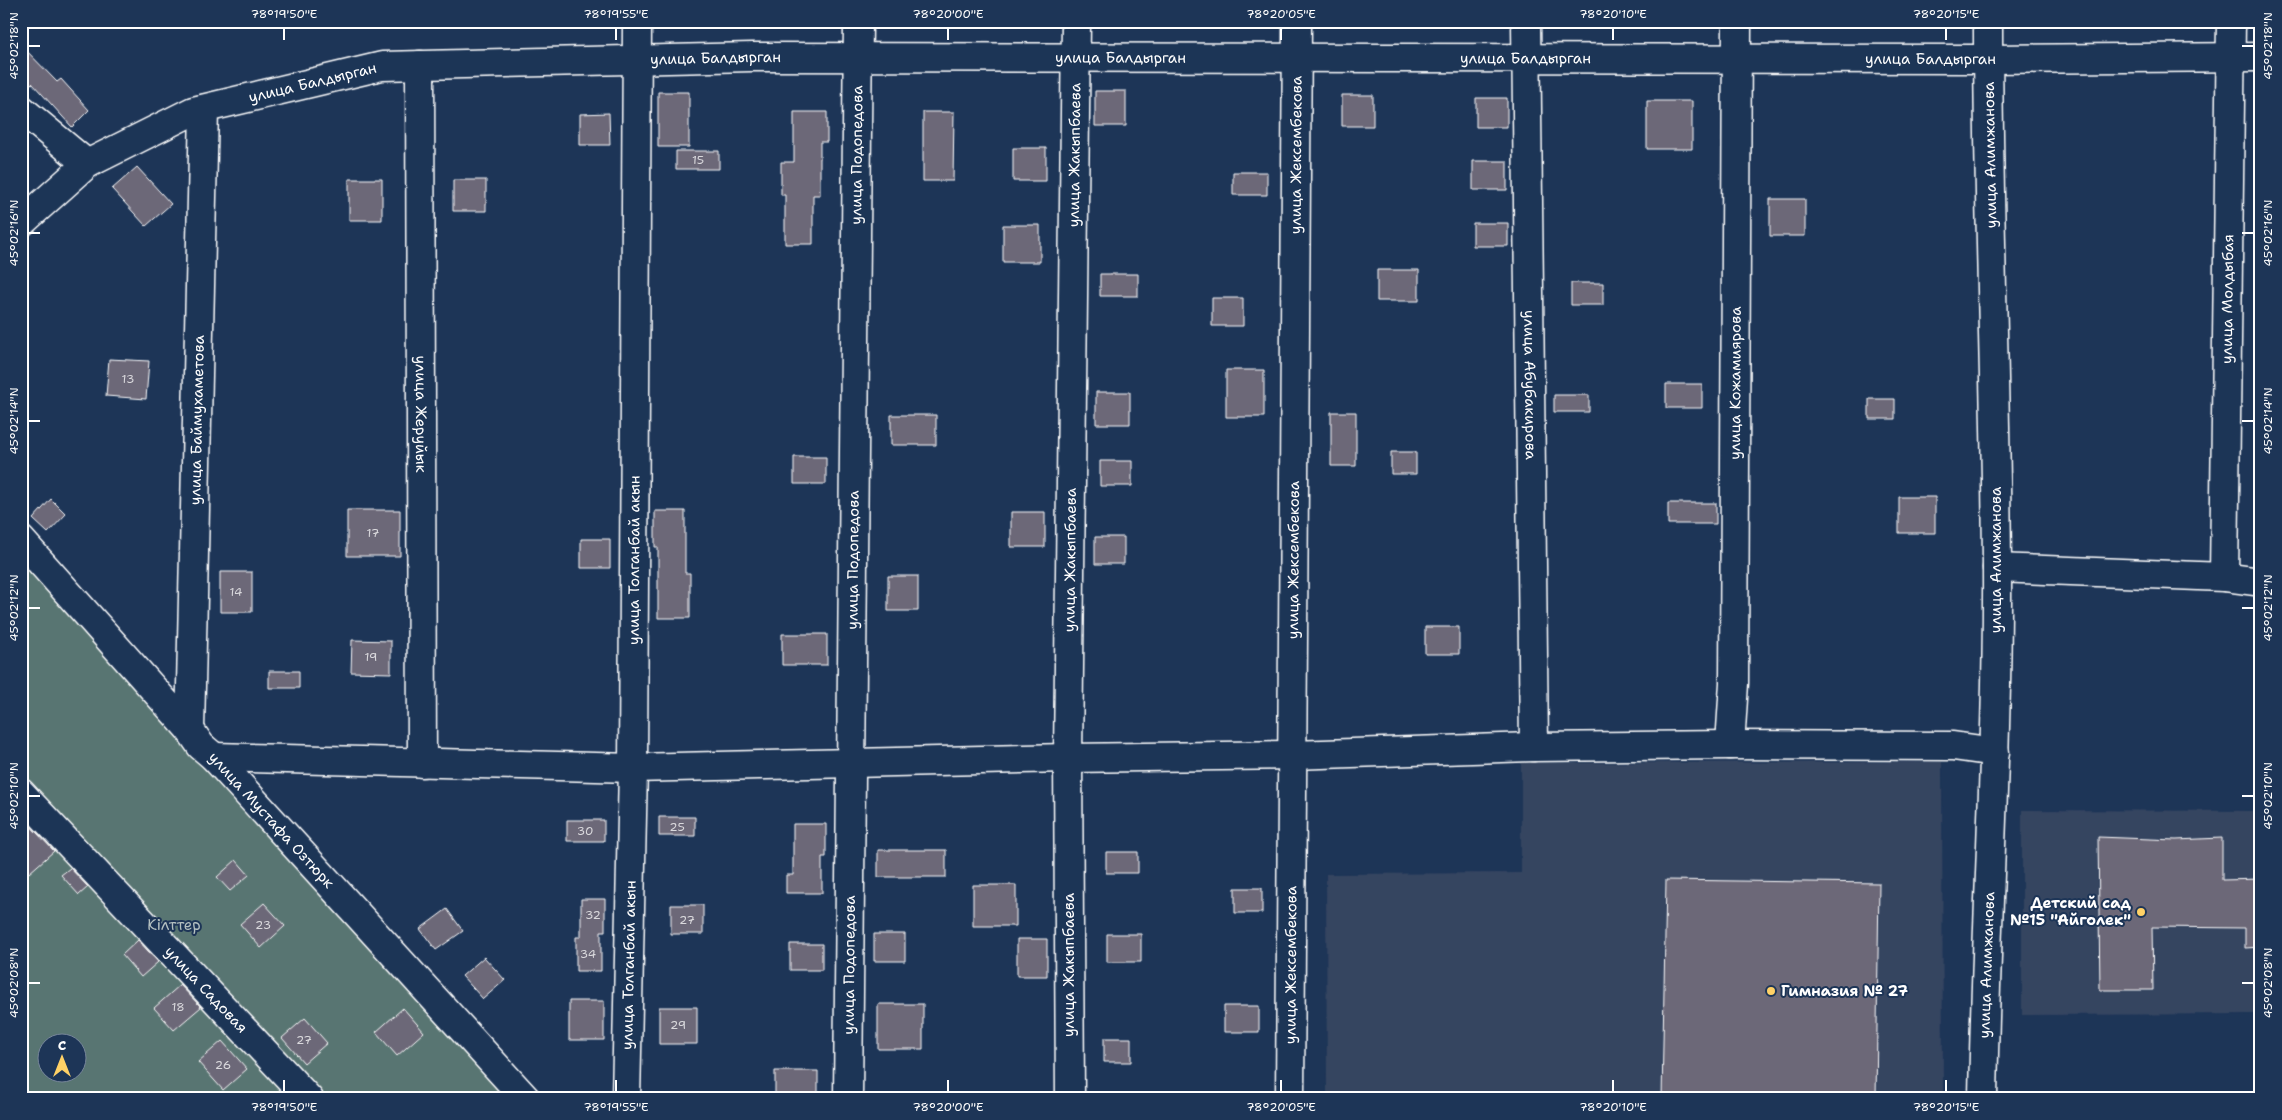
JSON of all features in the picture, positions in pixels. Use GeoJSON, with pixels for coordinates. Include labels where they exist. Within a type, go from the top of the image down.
{"type":"FeatureCollection","features":[{"type":"Feature","properties":{"kind":"street","name":"улица Толганбай акын"},"geometry":{"type":"LineString","coordinates":[[626,1099],[633,768],[637,21]]}},
{"type":"Feature","properties":{"kind":"street","name":"улица Подопедова"},"geometry":{"type":"LineString","coordinates":[[848,1099],[858,21]]}},
{"type":"Feature","properties":{"kind":"street","name":"улица Жакыпбаева"},"geometry":{"type":"LineString","coordinates":[[1070,1099],[1068,758],[1076,21]]}},
{"type":"Feature","properties":{"kind":"street","name":"улица Жексембекова"},"geometry":{"type":"LineString","coordinates":[[1290,1099],[1297,21]]}},
{"type":"Feature","properties":{"kind":"street","name":"улица Абубакирова"},"geometry":{"type":"LineString","coordinates":[[1526,21],[1534,747]]}},
{"type":"Feature","properties":{"kind":"street","name":"улица Кожамиярова"},"geometry":{"type":"LineString","coordinates":[[1730,745],[1734,683],[1737,21]]}},
{"type":"Feature","properties":{"kind":"street","name":"улица Алимжанова"},"geometry":{"type":"LineString","coordinates":[[1983,1099],[1985,972],[1995,752],[1997,568],[1988,21]]}},
{"type":"Feature","properties":{"kind":"street","name":"улица Молдыбая"},"geometry":{"type":"LineString","coordinates":[[2224,577],[2231,21]]}},
{"type":"Feature","properties":{"kind":"street","name":"улица Балдырган"},"geometry":{"type":"LineString","coordinates":[[21,223],[87,164],[193,112],[382,66],[636,60],[858,58],[1988,59],[2261,57]]}},
{"type":"Feature","properties":{"kind":"street","name":"улица Жеруйык"},"geometry":{"type":"LineString","coordinates":[[420,65],[422,762]]}},
{"type":"Feature","properties":{"kind":"street"},"geometry":{"type":"LineString","coordinates":[[21,109],[87,164]]}},
{"type":"Feature","properties":{"kind":"street","name":"улица Баймухаметова"},"geometry":{"type":"LineString","coordinates":[[190,730],[204,109]]}},
{"type":"Feature","properties":{"kind":"street","name":"улица Мустафа Озтюрк"},"geometry":{"type":"LineString","coordinates":[[21,540],[190,730],[201,746],[214,757],[526,1099]]}},
{"type":"Feature","properties":{"kind":"street"},"geometry":{"type":"LineString","coordinates":[[1997,568],[2224,577],[2261,582]]}},
{"type":"Feature","properties":{"kind":"street"},"geometry":{"type":"LineString","coordinates":[[214,757],[633,768],[1068,758],[1292,756],[1534,747],[1730,745],[1953,746],[1995,752]]}},
{"type":"Feature","properties":{"kind":"street","name":"улица Садовая"},"geometry":{"type":"LineString","coordinates":[[21,793],[309,1099]]}},
{"type":"Feature","properties":{"kind":"shaded area"},"geometry":{"type":"Polygon","coordinates":[[[1942,762],[1943,1099],[1327,1099],[1326,874],[1521,873],[1521,763],[1942,762]]]}},
{"type":"Feature","properties":{"kind":"shaded area","name":"Детский сад №15 \"Айголек\""},"geometry":{"type":"Polygon","coordinates":[[[2022,810],[2261,811],[2261,1014],[2022,1015],[2022,810]]]}},
{"type":"Feature","properties":{"kind":"green space","name":"Кілттер"},"geometry":{"type":"Polygon","coordinates":[[[21,522],[529,1099],[21,1099],[21,522]]]}},
{"type":"Feature","properties":{"kind":"building"},"geometry":{"type":"Polygon","coordinates":[[[21,45],[57,82],[61,79],[89,110],[72,127],[32,83],[21,94],[21,45]]]}},
{"type":"Feature","properties":{"kind":"building"},"geometry":{"type":"Polygon","coordinates":[[[1095,91],[1126,91],[1126,126],[1095,126],[1095,91]]]}},
{"type":"Feature","properties":{"kind":"building"},"geometry":{"type":"Polygon","coordinates":[[[658,92],[689,92],[689,147],[658,147],[658,92]]]}},
{"type":"Feature","properties":{"kind":"building"},"geometry":{"type":"Polygon","coordinates":[[[1342,95],[1373,95],[1373,126],[1342,126],[1342,95]]]}},
{"type":"Feature","properties":{"kind":"building"},"geometry":{"type":"Polygon","coordinates":[[[1476,98],[1507,98],[1507,127],[1476,127],[1476,98]]]}},
{"type":"Feature","properties":{"kind":"building"},"geometry":{"type":"Polygon","coordinates":[[[1647,101],[1692,101],[1692,149],[1647,149],[1647,101]]]}},
{"type":"Feature","properties":{"kind":"building"},"geometry":{"type":"Polygon","coordinates":[[[794,112],[827,112],[827,142],[820,142],[820,195],[813,195],[813,244],[785,244],[785,195],[781,195],[781,162],[794,162],[794,112]]]}},
{"type":"Feature","properties":{"kind":"building"},"geometry":{"type":"Polygon","coordinates":[[[923,112],[954,112],[953,181],[923,181],[923,112]]]}},
{"type":"Feature","properties":{"kind":"building"},"geometry":{"type":"Polygon","coordinates":[[[609,113],[610,145],[580,145],[580,114],[609,113]]]}},
{"type":"Feature","properties":{"kind":"building"},"geometry":{"type":"Polygon","coordinates":[[[1013,148],[1046,148],[1046,181],[1013,181],[1013,148]]]}},
{"type":"Feature","properties":{"kind":"building"},"geometry":{"type":"Polygon","coordinates":[[[676,151],[719,151],[719,169],[676,169],[676,151]]]}},
{"type":"Feature","properties":{"kind":"building"},"geometry":{"type":"Polygon","coordinates":[[[1473,161],[1507,161],[1507,190],[1473,190],[1473,161]]]}},
{"type":"Feature","properties":{"kind":"building"},"geometry":{"type":"Polygon","coordinates":[[[137,167],[171,204],[146,226],[112,189],[137,167]]]}},
{"type":"Feature","properties":{"kind":"building"},"geometry":{"type":"Polygon","coordinates":[[[1233,172],[1267,172],[1267,195],[1233,195],[1233,172]]]}},
{"type":"Feature","properties":{"kind":"building"},"geometry":{"type":"Polygon","coordinates":[[[349,179],[382,179],[382,220],[349,220],[349,179]]]}},
{"type":"Feature","properties":{"kind":"building"},"geometry":{"type":"Polygon","coordinates":[[[453,180],[486,180],[486,211],[453,211],[453,180]]]}},
{"type":"Feature","properties":{"kind":"building"},"geometry":{"type":"Polygon","coordinates":[[[1770,199],[1805,199],[1805,236],[1770,236],[1770,199]]]}},
{"type":"Feature","properties":{"kind":"building"},"geometry":{"type":"Polygon","coordinates":[[[1473,223],[1508,223],[1508,246],[1473,246],[1473,223]]]}},
{"type":"Feature","properties":{"kind":"building"},"geometry":{"type":"Polygon","coordinates":[[[1003,225],[1040,225],[1040,262],[1003,262],[1003,225]]]}},
{"type":"Feature","properties":{"kind":"building"},"geometry":{"type":"Polygon","coordinates":[[[1377,270],[1419,270],[1419,301],[1377,301],[1377,270]]]}},
{"type":"Feature","properties":{"kind":"building"},"geometry":{"type":"Polygon","coordinates":[[[1100,274],[1138,274],[1138,296],[1100,296],[1100,274]]]}},
{"type":"Feature","properties":{"kind":"building"},"geometry":{"type":"Polygon","coordinates":[[[1571,283],[1603,283],[1603,305],[1571,305],[1571,283]]]}},
{"type":"Feature","properties":{"kind":"building"},"geometry":{"type":"Polygon","coordinates":[[[1212,298],[1243,298],[1243,326],[1212,326],[1212,298]]]}},
{"type":"Feature","properties":{"kind":"building"},"geometry":{"type":"Polygon","coordinates":[[[109,359],[149,361],[146,399],[106,396],[109,359]]]}},
{"type":"Feature","properties":{"kind":"building"},"geometry":{"type":"Polygon","coordinates":[[[1226,370],[1264,370],[1264,417],[1226,417],[1226,370]]]}},
{"type":"Feature","properties":{"kind":"building"},"geometry":{"type":"Polygon","coordinates":[[[1666,384],[1702,384],[1702,408],[1666,408],[1666,384]]]}},
{"type":"Feature","properties":{"kind":"building"},"geometry":{"type":"Polygon","coordinates":[[[1096,392],[1130,392],[1130,424],[1096,424],[1096,392]]]}},
{"type":"Feature","properties":{"kind":"building"},"geometry":{"type":"Polygon","coordinates":[[[1554,395],[1589,395],[1589,412],[1554,412],[1554,395]]]}},
{"type":"Feature","properties":{"kind":"building"},"geometry":{"type":"Polygon","coordinates":[[[1869,399],[1895,399],[1895,419],[1869,419],[1869,399]]]}},
{"type":"Feature","properties":{"kind":"building"},"geometry":{"type":"Polygon","coordinates":[[[1331,412],[1356,412],[1356,466],[1331,466],[1331,412]]]}},
{"type":"Feature","properties":{"kind":"building"},"geometry":{"type":"Polygon","coordinates":[[[891,415],[936,415],[936,445],[891,445],[891,415]]]}},
{"type":"Feature","properties":{"kind":"building"},"geometry":{"type":"Polygon","coordinates":[[[1391,452],[1416,452],[1416,474],[1391,474],[1391,452]]]}},
{"type":"Feature","properties":{"kind":"building"},"geometry":{"type":"Polygon","coordinates":[[[794,457],[826,457],[826,484],[794,484],[794,457]]]}},
{"type":"Feature","properties":{"kind":"building"},"geometry":{"type":"Polygon","coordinates":[[[1100,461],[1132,461],[1132,486],[1100,486],[1100,461]]]}},
{"type":"Feature","properties":{"kind":"building"},"geometry":{"type":"Polygon","coordinates":[[[1899,497],[1935,497],[1935,533],[1899,533],[1899,497]]]}},
{"type":"Feature","properties":{"kind":"building"},"geometry":{"type":"Polygon","coordinates":[[[51,499],[66,514],[48,533],[33,519],[51,499]]]}},
{"type":"Feature","properties":{"kind":"building"},"geometry":{"type":"Polygon","coordinates":[[[1668,503],[1716,503],[1716,524],[1668,524],[1668,503]]]}},
{"type":"Feature","properties":{"kind":"building"},"geometry":{"type":"Polygon","coordinates":[[[347,510],[400,510],[400,556],[347,556],[347,510]]]}},
{"type":"Feature","properties":{"kind":"building"},"geometry":{"type":"Polygon","coordinates":[[[655,511],[685,511],[685,573],[690,573],[690,618],[658,618],[658,547],[655,547],[655,511]]]}},
{"type":"Feature","properties":{"kind":"building"},"geometry":{"type":"Polygon","coordinates":[[[1011,512],[1045,512],[1045,547],[1011,547],[1011,512]]]}},
{"type":"Feature","properties":{"kind":"building"},"geometry":{"type":"Polygon","coordinates":[[[1095,537],[1124,537],[1124,564],[1095,564],[1095,537]]]}},
{"type":"Feature","properties":{"kind":"building"},"geometry":{"type":"Polygon","coordinates":[[[581,539],[610,539],[610,568],[581,568],[581,539]]]}},
{"type":"Feature","properties":{"kind":"building"},"geometry":{"type":"Polygon","coordinates":[[[220,572],[252,572],[252,612],[220,612],[220,572]]]}},
{"type":"Feature","properties":{"kind":"building"},"geometry":{"type":"Polygon","coordinates":[[[888,576],[918,576],[918,611],[888,611],[888,576]]]}},
{"type":"Feature","properties":{"kind":"building"},"geometry":{"type":"Polygon","coordinates":[[[1425,627],[1459,627],[1459,654],[1425,654],[1425,627]]]}},
{"type":"Feature","properties":{"kind":"building"},"geometry":{"type":"Polygon","coordinates":[[[782,634],[827,634],[827,665],[782,665],[782,634]]]}},
{"type":"Feature","properties":{"kind":"building"},"geometry":{"type":"Polygon","coordinates":[[[352,640],[391,641],[391,673],[351,672],[352,640]]]}},
{"type":"Feature","properties":{"kind":"building"},"geometry":{"type":"Polygon","coordinates":[[[269,671],[299,671],[299,688],[269,688],[269,671]]]}},
{"type":"Feature","properties":{"kind":"building"},"geometry":{"type":"Polygon","coordinates":[[[21,816],[54,851],[29,873],[21,864],[21,816]]]}},
{"type":"Feature","properties":{"kind":"building"},"geometry":{"type":"Polygon","coordinates":[[[659,817],[695,817],[695,836],[659,836],[659,817]]]}},
{"type":"Feature","properties":{"kind":"building"},"geometry":{"type":"Polygon","coordinates":[[[567,820],[604,820],[604,841],[567,841],[567,820]]]}},
{"type":"Feature","properties":{"kind":"building"},"geometry":{"type":"Polygon","coordinates":[[[793,824],[826,824],[826,857],[822,857],[822,893],[786,893],[786,875],[793,875],[793,824]]]}},
{"type":"Feature","properties":{"kind":"building"},"geometry":{"type":"Polygon","coordinates":[[[2098,837],[2176,840],[2222,838],[2222,880],[2261,879],[2261,947],[2245,948],[2245,928],[2152,927],[2153,990],[2100,990],[2098,837]]]}},
{"type":"Feature","properties":{"kind":"building"},"geometry":{"type":"Polygon","coordinates":[[[878,850],[946,850],[946,877],[878,877],[878,850]]]}},
{"type":"Feature","properties":{"kind":"building"},"geometry":{"type":"Polygon","coordinates":[[[1106,852],[1138,852],[1138,873],[1106,873],[1106,852]]]}},
{"type":"Feature","properties":{"kind":"building"},"geometry":{"type":"Polygon","coordinates":[[[236,860],[249,875],[230,891],[217,877],[236,860]]]}},
{"type":"Feature","properties":{"kind":"building"},"geometry":{"type":"Polygon","coordinates":[[[70,868],[88,887],[79,895],[61,875],[70,868]]]}},
{"type":"Feature","properties":{"kind":"building","name":"Гимназия № 27"},"geometry":{"type":"Polygon","coordinates":[[[1666,880],[1879,883],[1876,1099],[1662,1099],[1666,880]]]}},
{"type":"Feature","properties":{"kind":"building"},"geometry":{"type":"Polygon","coordinates":[[[973,885],[1016,885],[1016,926],[973,926],[973,885]]]}},
{"type":"Feature","properties":{"kind":"building"},"geometry":{"type":"Polygon","coordinates":[[[1235,888],[1262,888],[1262,913],[1235,913],[1235,888]]]}},
{"type":"Feature","properties":{"kind":"building"},"geometry":{"type":"Polygon","coordinates":[[[581,899],[605,899],[605,931],[601,931],[601,971],[576,971],[576,937],[581,937],[581,899]]]}},
{"type":"Feature","properties":{"kind":"building"},"geometry":{"type":"Polygon","coordinates":[[[264,903],[285,926],[261,948],[240,924],[264,903]]]}},
{"type":"Feature","properties":{"kind":"building"},"geometry":{"type":"Polygon","coordinates":[[[671,905],[703,905],[703,934],[671,934],[671,905]]]}},
{"type":"Feature","properties":{"kind":"building"},"geometry":{"type":"Polygon","coordinates":[[[447,909],[463,931],[436,950],[420,929],[447,909]]]}},
{"type":"Feature","properties":{"kind":"building"},"geometry":{"type":"Polygon","coordinates":[[[874,934],[905,934],[905,961],[874,961],[874,934]]]}},
{"type":"Feature","properties":{"kind":"building"},"geometry":{"type":"Polygon","coordinates":[[[1107,934],[1141,934],[1141,962],[1107,962],[1107,934]]]}},
{"type":"Feature","properties":{"kind":"building"},"geometry":{"type":"Polygon","coordinates":[[[1017,939],[1047,939],[1047,976],[1017,976],[1017,939]]]}},
{"type":"Feature","properties":{"kind":"building"},"geometry":{"type":"Polygon","coordinates":[[[138,940],[158,962],[141,977],[122,955],[138,940]]]}},
{"type":"Feature","properties":{"kind":"building"},"geometry":{"type":"Polygon","coordinates":[[[790,944],[822,944],[822,970],[790,970],[790,944]]]}},
{"type":"Feature","properties":{"kind":"building"},"geometry":{"type":"Polygon","coordinates":[[[484,957],[505,980],[483,999],[462,976],[484,957]]]}},
{"type":"Feature","properties":{"kind":"building"},"geometry":{"type":"Polygon","coordinates":[[[180,985],[201,1007],[174,1030],[154,1008],[180,985]]]}},
{"type":"Feature","properties":{"kind":"building"},"geometry":{"type":"Polygon","coordinates":[[[569,1001],[604,1001],[604,1040],[569,1040],[569,1001]]]}},
{"type":"Feature","properties":{"kind":"building"},"geometry":{"type":"Polygon","coordinates":[[[878,1004],[923,1004],[923,1049],[878,1049],[878,1004]]]}},
{"type":"Feature","properties":{"kind":"building"},"geometry":{"type":"Polygon","coordinates":[[[1224,1006],[1259,1006],[1259,1032],[1224,1032],[1224,1006]]]}},
{"type":"Feature","properties":{"kind":"building"},"geometry":{"type":"Polygon","coordinates":[[[659,1007],[697,1007],[697,1044],[659,1044],[659,1007]]]}},
{"type":"Feature","properties":{"kind":"building"},"geometry":{"type":"Polygon","coordinates":[[[403,1008],[424,1032],[397,1056],[376,1032],[403,1008]]]}},
{"type":"Feature","properties":{"kind":"building"},"geometry":{"type":"Polygon","coordinates":[[[305,1018],[327,1043],[304,1063],[282,1038],[305,1018]]]}},
{"type":"Feature","properties":{"kind":"building"},"geometry":{"type":"Polygon","coordinates":[[[1104,1038],[1131,1038],[1131,1062],[1104,1062],[1104,1038]]]}},
{"type":"Feature","properties":{"kind":"building"},"geometry":{"type":"Polygon","coordinates":[[[222,1041],[247,1069],[223,1090],[198,1062],[222,1041]]]}},
{"type":"Feature","properties":{"kind":"building"},"geometry":{"type":"Polygon","coordinates":[[[775,1071],[818,1071],[818,1099],[775,1099],[775,1071]]]}},
{"type":"Feature","properties":{"kind":"place","name":"Детский сад №15 \"Айголек\""},"geometry":{"type":"Point","coordinates":[2141,912]}},
{"type":"Feature","properties":{"kind":"place","name":"Гимназия № 27"},"geometry":{"type":"Point","coordinates":[1771,991]}}]}
